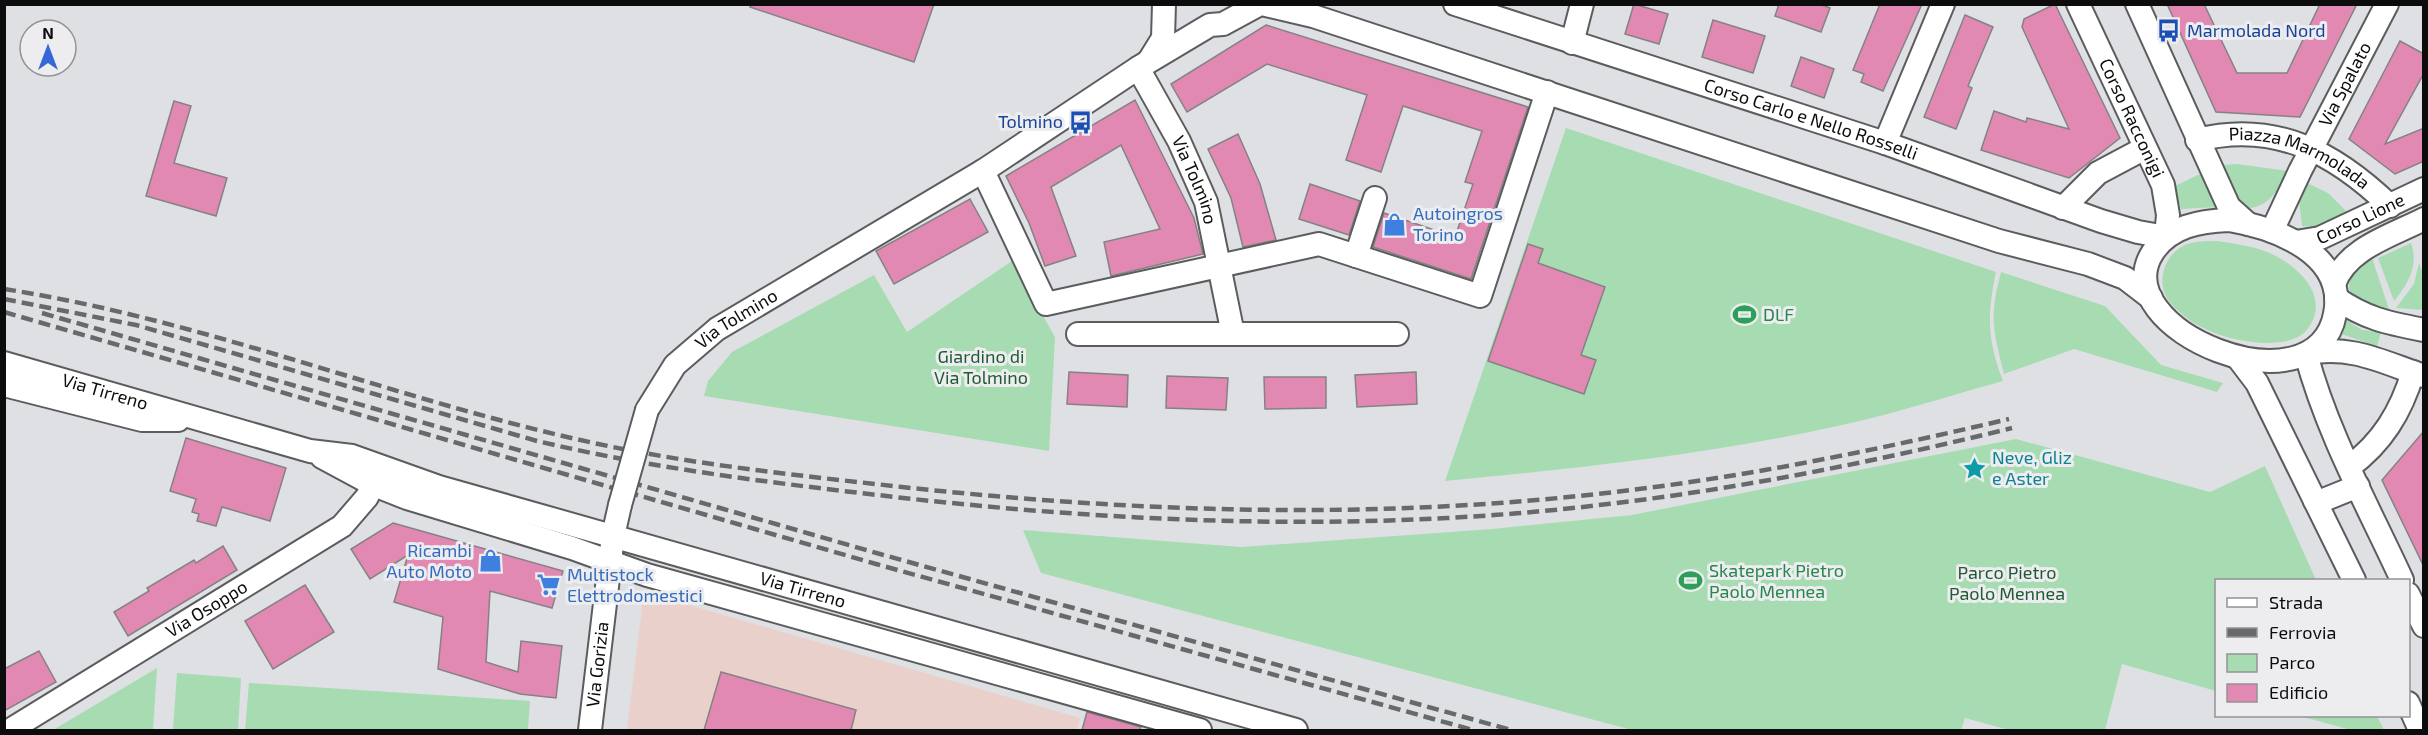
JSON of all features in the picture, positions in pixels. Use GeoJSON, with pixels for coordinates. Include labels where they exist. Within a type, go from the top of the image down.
{"type":"FeatureCollection","features":[{"type":"Feature","properties":{"kind":"street"},"geometry":{"type":"LineString","coordinates":[[1144,64],[1163,38],[1164,4]]}},
{"type":"Feature","properties":{"kind":"street"},"geometry":{"type":"LineString","coordinates":[[1210,25],[1220,4]]}},
{"type":"Feature","properties":{"kind":"street","name":"Corso Carlo e Nello Rosselli"},"geometry":{"type":"LineString","coordinates":[[1455,4],[1885,144],[2063,208],[2138,232],[2166,237]]}},
{"type":"Feature","properties":{"kind":"street"},"geometry":{"type":"LineString","coordinates":[[1572,43],[1582,4]]}},
{"type":"Feature","properties":{"kind":"street"},"geometry":{"type":"LineString","coordinates":[[1885,144],[1943,4]]}},
{"type":"Feature","properties":{"kind":"street","name":"Corso Racconigi"},"geometry":{"type":"LineString","coordinates":[[2078,4],[2165,193],[2168,215],[2166,237]]}},
{"type":"Feature","properties":{"kind":"street","name":"Via Spalato"},"geometry":{"type":"LineString","coordinates":[[2272,231],[2386,4]]}},
{"type":"Feature","properties":{"kind":"street"},"geometry":{"type":"LineString","coordinates":[[1262,5],[1313,16],[1999,241],[2088,264],[2125,278],[2151,298]]}},
{"type":"Feature","properties":{"kind":"street","name":"Via Tolmino"},"geometry":{"type":"LineString","coordinates":[[610,562],[620,505],[647,410],[675,365],[717,329],[983,171],[1144,64],[1210,25],[1223,24],[1262,5]]}},
{"type":"Feature","properties":{"kind":"street"},"geometry":{"type":"LineString","coordinates":[[2142,8],[2197,140],[2229,207],[2248,224]]}},
{"type":"Feature","properties":{"kind":"street","name":"Via Tolmino"},"geometry":{"type":"LineString","coordinates":[[1144,64],[1206,201],[1233,334]]}},
{"type":"Feature","properties":{"kind":"street"},"geometry":{"type":"LineString","coordinates":[[983,171],[1046,304],[1319,244],[1479,296],[1547,92]]}},
{"type":"Feature","properties":{"kind":"street","name":"Piazza Marmolada"},"geometry":{"type":"LineString","coordinates":[[2197,140],[2214,136],[2256,133],[2312,148],[2337,161],[2390,206]]}},
{"type":"Feature","properties":{"kind":"street"},"geometry":{"type":"LineString","coordinates":[[2063,208],[2098,173],[2145,148]]}},
{"type":"Feature","properties":{"kind":"street","name":"Corso Lione"},"geometry":{"type":"LineString","coordinates":[[2296,242],[2320,238],[2424,189]]}},
{"type":"Feature","properties":{"kind":"street"},"geometry":{"type":"LineString","coordinates":[[1356,256],[1375,198]]}},
{"type":"Feature","properties":{"kind":"street","name":"Corso Lione"},"geometry":{"type":"LineString","coordinates":[[2335,291],[2339,269],[2353,256],[2424,219]]}},
{"type":"Feature","properties":{"kind":"street"},"geometry":{"type":"LineString","coordinates":[[2306,354],[2329,335],[2336,311],[2335,291],[2319,260],[2296,242],[2272,231],[2229,220],[2198,223],[2166,237],[2148,262],[2145,284],[2158,310],[2180,330],[2215,350],[2238,358],[2278,360],[2330,349],[2354,351],[2418,374],[2382,439],[2353,477],[2321,501],[2315,501]]}},
{"type":"Feature","properties":{"kind":"street"},"geometry":{"type":"LineString","coordinates":[[2335,291],[2376,320],[2424,330]]}},
{"type":"Feature","properties":{"kind":"street"},"geometry":{"type":"LineString","coordinates":[[1078,334],[1397,334]]}},
{"type":"Feature","properties":{"kind":"street"},"geometry":{"type":"LineString","coordinates":[[2306,354],[2314,385],[2353,477],[2402,579]]}},
{"type":"Feature","properties":{"kind":"street"},"geometry":{"type":"LineString","coordinates":[[2238,358],[2257,383],[2354,579]]}},
{"type":"Feature","properties":{"kind":"street","name":"Via Tirreno"},"geometry":{"type":"LineString","coordinates":[[4,363],[310,451],[647,575],[1200,730]]}},
{"type":"Feature","properties":{"kind":"street","name":"Via Tirreno"},"geometry":{"type":"LineString","coordinates":[[4,385],[142,420],[207,420]]}},
{"type":"Feature","properties":{"kind":"street","name":"Via Tirreno"},"geometry":{"type":"LineString","coordinates":[[377,475],[439,487],[1296,730]]}},
{"type":"Feature","properties":{"kind":"street","name":"Via Osoppo"},"geometry":{"type":"LineString","coordinates":[[10,730],[342,526],[359,509],[377,475]]}},
{"type":"Feature","properties":{"kind":"street","name":"Via Gorizia"},"geometry":{"type":"LineString","coordinates":[[590,730],[610,562]]}},
{"type":"Feature","properties":{"kind":"street"},"geometry":{"type":"LineString","coordinates":[[2410,596],[2424,626]]}},
{"type":"Feature","properties":{"kind":"street"},"geometry":{"type":"LineString","coordinates":[[2410,705],[2420,730]]}},
{"type":"Feature","properties":{"kind":"shaded area"},"geometry":{"type":"Polygon","coordinates":[[[644,592],[1080,718],[1077,730],[627,730],[644,592]]]}},
{"type":"Feature","properties":{"kind":"green space","name":"DLF"},"geometry":{"type":"Polygon","coordinates":[[[1566,128],[1996,272],[1991,301],[1990,327],[1994,352],[2003,381],[1868,419],[1764,441],[1604,464],[1445,481],[1566,128]]]}},
{"type":"Feature","properties":{"kind":"green space"},"geometry":{"type":"Polygon","coordinates":[[[2237,164],[2288,171],[2268,200],[2257,207],[2250,208],[2239,200],[2222,165],[2237,164]]]}},
{"type":"Feature","properties":{"kind":"green space"},"geometry":{"type":"Polygon","coordinates":[[[2202,173],[2217,207],[2181,209],[2175,186],[2202,173]]]}},
{"type":"Feature","properties":{"kind":"green space"},"geometry":{"type":"Polygon","coordinates":[[[2307,183],[2328,193],[2347,212],[2317,227],[2302,226],[2299,201],[2307,183]]]}},
{"type":"Feature","properties":{"kind":"green space"},"geometry":{"type":"Polygon","coordinates":[[[2201,241],[2248,246],[2276,256],[2304,278],[2315,298],[2316,309],[2313,320],[2306,331],[2298,337],[2282,342],[2240,340],[2201,327],[2178,311],[2169,301],[2163,284],[2163,275],[2169,259],[2182,246],[2201,241]]]}},
{"type":"Feature","properties":{"kind":"green space"},"geometry":{"type":"Polygon","coordinates":[[[2411,243],[2414,259],[2411,274],[2394,301],[2378,258],[2411,243]]]}},
{"type":"Feature","properties":{"kind":"green space"},"geometry":{"type":"Polygon","coordinates":[[[2371,255],[2390,312],[2355,299],[2349,289],[2353,274],[2371,255]]]}},
{"type":"Feature","properties":{"kind":"green space","name":"Giardino di Via Tolmino"},"geometry":{"type":"Polygon","coordinates":[[[1012,261],[1055,337],[1049,451],[704,396],[708,381],[732,352],[874,275],[907,332],[1012,261]]]}},
{"type":"Feature","properties":{"kind":"green space"},"geometry":{"type":"Polygon","coordinates":[[[2419,263],[2423,273],[2423,310],[2396,308],[2414,284],[2419,263]]]}},
{"type":"Feature","properties":{"kind":"green space"},"geometry":{"type":"Polygon","coordinates":[[[2001,272],[2105,306],[2161,365],[2223,383],[2217,392],[2074,349],[2004,374],[1994,323],[1995,301],[2001,272]]]}},
{"type":"Feature","properties":{"kind":"green space"},"geometry":{"type":"Polygon","coordinates":[[[2346,320],[2362,330],[2381,332],[2377,346],[2341,334],[2346,320]]]}},
{"type":"Feature","properties":{"kind":"green space","name":"Parco Pietro Paolo Mennea"},"geometry":{"type":"Polygon","coordinates":[[[2016,439],[2210,492],[2265,466],[2316,579],[2215,579],[2215,691],[2122,664],[2105,730],[2009,730],[1965,718],[1961,730],[1632,730],[1041,573],[1023,530],[1241,547],[1492,529],[1632,515],[2016,439]]]}},
{"type":"Feature","properties":{"kind":"green space"},"geometry":{"type":"Polygon","coordinates":[[[157,668],[153,730],[53,730],[157,668]]]}},
{"type":"Feature","properties":{"kind":"green space"},"geometry":{"type":"Polygon","coordinates":[[[177,673],[241,678],[238,730],[173,730],[177,673]]]}},
{"type":"Feature","properties":{"kind":"green space"},"geometry":{"type":"Polygon","coordinates":[[[249,683],[530,701],[528,730],[245,730],[249,683]]]}},
{"type":"Feature","properties":{"kind":"green space"},"geometry":{"type":"Polygon","coordinates":[[[2304,717],[2378,717],[2384,730],[2351,730],[2304,717]]]}},
{"type":"Feature","properties":{"kind":"building"},"geometry":{"type":"Polygon","coordinates":[[[751,4],[934,4],[914,62],[750,7],[751,4]]]}},
{"type":"Feature","properties":{"kind":"building"},"geometry":{"type":"Polygon","coordinates":[[[1634,4],[1668,14],[1659,44],[1625,34],[1634,4]]]}},
{"type":"Feature","properties":{"kind":"building"},"geometry":{"type":"Polygon","coordinates":[[[1779,4],[1819,4],[1830,8],[1821,32],[1775,16],[1779,4]]]}},
{"type":"Feature","properties":{"kind":"building"},"geometry":{"type":"Polygon","coordinates":[[[1880,4],[1922,4],[1883,91],[1861,82],[1864,74],[1853,70],[1880,4]]]}},
{"type":"Feature","properties":{"kind":"building"},"geometry":{"type":"Polygon","coordinates":[[[2055,4],[2120,138],[2069,178],[1981,150],[1994,111],[2026,122],[2027,118],[2069,129],[2022,27],[2024,19],[2055,4]]]}},
{"type":"Feature","properties":{"kind":"building"},"geometry":{"type":"Polygon","coordinates":[[[2167,4],[2204,4],[2237,73],[2287,73],[2320,4],[2357,4],[2300,117],[2216,112],[2167,4]]]}},
{"type":"Feature","properties":{"kind":"building"},"geometry":{"type":"Polygon","coordinates":[[[1965,15],[1993,27],[1968,86],[1972,88],[1956,129],[1924,117],[1965,15]]]}},
{"type":"Feature","properties":{"kind":"building"},"geometry":{"type":"Polygon","coordinates":[[[1713,20],[1765,36],[1753,73],[1702,57],[1713,20]]]}},
{"type":"Feature","properties":{"kind":"building"},"geometry":{"type":"Polygon","coordinates":[[[1266,25],[1528,107],[1471,279],[1373,247],[1384,213],[1455,237],[1473,184],[1465,182],[1482,131],[1403,106],[1381,172],[1346,160],[1367,95],[1267,64],[1187,112],[1171,84],[1266,25]]]}},
{"type":"Feature","properties":{"kind":"building"},"geometry":{"type":"Polygon","coordinates":[[[2400,41],[2424,54],[2424,73],[2385,144],[2424,128],[2424,161],[2395,174],[2349,139],[2400,41]]]}},
{"type":"Feature","properties":{"kind":"building"},"geometry":{"type":"Polygon","coordinates":[[[1801,57],[1834,69],[1824,98],[1791,86],[1801,57]]]}},
{"type":"Feature","properties":{"kind":"building"},"geometry":{"type":"Polygon","coordinates":[[[1135,100],[1194,218],[1203,254],[1111,276],[1104,242],[1160,229],[1121,145],[1051,187],[1076,256],[1045,266],[1029,223],[1006,176],[1135,100]]]}},
{"type":"Feature","properties":{"kind":"building"},"geometry":{"type":"Polygon","coordinates":[[[174,101],[191,106],[174,163],[227,178],[216,216],[146,196],[174,101]]]}},
{"type":"Feature","properties":{"kind":"building"},"geometry":{"type":"Polygon","coordinates":[[[1238,134],[1260,184],[1276,240],[1243,247],[1231,198],[1208,149],[1238,134]]]}},
{"type":"Feature","properties":{"kind":"building"},"geometry":{"type":"Polygon","coordinates":[[[1310,184],[1360,201],[1349,235],[1299,219],[1310,184]]]}},
{"type":"Feature","properties":{"kind":"building"},"geometry":{"type":"Polygon","coordinates":[[[970,199],[988,232],[894,284],[876,251],[970,199]]]}},
{"type":"Feature","properties":{"kind":"building"},"geometry":{"type":"Polygon","coordinates":[[[1528,244],[1543,249],[1538,263],[1605,287],[1581,355],[1596,360],[1584,394],[1488,361],[1528,244]]]}},
{"type":"Feature","properties":{"kind":"building"},"geometry":{"type":"Polygon","coordinates":[[[1069,372],[1128,375],[1127,407],[1067,404],[1069,372]]]}},
{"type":"Feature","properties":{"kind":"building"},"geometry":{"type":"Polygon","coordinates":[[[1416,372],[1417,404],[1357,407],[1355,375],[1416,372]]]}},
{"type":"Feature","properties":{"kind":"building"},"geometry":{"type":"Polygon","coordinates":[[[1167,376],[1228,378],[1226,410],[1166,408],[1167,376]]]}},
{"type":"Feature","properties":{"kind":"building"},"geometry":{"type":"Polygon","coordinates":[[[1264,377],[1326,377],[1326,408],[1265,409],[1264,377]]]}},
{"type":"Feature","properties":{"kind":"building"},"geometry":{"type":"Polygon","coordinates":[[[2424,431],[2424,567],[2382,480],[2424,431]]]}},
{"type":"Feature","properties":{"kind":"building"},"geometry":{"type":"Polygon","coordinates":[[[186,438],[286,468],[270,521],[222,507],[216,526],[197,521],[199,514],[192,512],[196,499],[170,491],[186,438]]]}},
{"type":"Feature","properties":{"kind":"building"},"geometry":{"type":"Polygon","coordinates":[[[393,523],[563,571],[552,608],[490,591],[486,662],[518,672],[521,641],[562,646],[556,698],[520,694],[438,669],[443,617],[394,602],[408,555],[370,579],[351,549],[393,523]]]}},
{"type":"Feature","properties":{"kind":"building"},"geometry":{"type":"Polygon","coordinates":[[[223,546],[237,570],[128,636],[114,612],[149,591],[147,588],[194,560],[196,563],[223,546]]]}},
{"type":"Feature","properties":{"kind":"building"},"geometry":{"type":"Polygon","coordinates":[[[305,585],[334,632],[273,669],[245,621],[305,585]]]}},
{"type":"Feature","properties":{"kind":"building"},"geometry":{"type":"Polygon","coordinates":[[[39,651],[56,682],[4,711],[4,669],[39,651]]]}},
{"type":"Feature","properties":{"kind":"building"},"geometry":{"type":"Polygon","coordinates":[[[721,672],[856,710],[851,730],[704,730],[721,672]]]}},
{"type":"Feature","properties":{"kind":"building"},"geometry":{"type":"Polygon","coordinates":[[[1087,712],[1141,727],[1140,730],[1082,730],[1087,712]]]}},
{"type":"Feature","properties":{"kind":"railway"},"geometry":{"type":"LineString","coordinates":[[4,289],[81,303],[157,321],[532,429],[608,446],[718,465],[791,474],[989,496],[1075,502],[1249,510],[1336,510],[1510,502],[1649,488],[1753,472],[1856,453],[2009,419]]}},
{"type":"Feature","properties":{"kind":"railway"},"geometry":{"type":"LineString","coordinates":[[4,299],[136,325],[537,441],[661,466],[785,484],[961,504],[1146,518],[1331,522],[1424,519],[1608,504],[1760,482],[1911,452],[2012,428]]}},
{"type":"Feature","properties":{"kind":"railway"},"geometry":{"type":"LineString","coordinates":[[4,312],[876,564],[1473,730]]}},
{"type":"Feature","properties":{"kind":"railway"},"geometry":{"type":"LineString","coordinates":[[42,313],[880,554],[1511,730]]}},
{"type":"Feature","properties":{"kind":"place","name":"Marmolada Nord"},"geometry":{"type":"Point","coordinates":[2169,31]}},
{"type":"Feature","properties":{"kind":"place","name":"Tolmino"},"geometry":{"type":"Point","coordinates":[1081,122]}},
{"type":"Feature","properties":{"kind":"place","name":"Autoingros Torino"},"geometry":{"type":"Point","coordinates":[1395,224]}},
{"type":"Feature","properties":{"kind":"place","name":"DLF"},"geometry":{"type":"Point","coordinates":[1745,315]}},
{"type":"Feature","properties":{"kind":"place","name":"Neve, Gliz e Aster"},"geometry":{"type":"Point","coordinates":[1974,468]}},
{"type":"Feature","properties":{"kind":"place","name":"Ricambi Auto Moto"},"geometry":{"type":"Point","coordinates":[490,561]}},
{"type":"Feature","properties":{"kind":"place","name":"Skatepark Pietro Paolo Mennea"},"geometry":{"type":"Point","coordinates":[1691,581]}},
{"type":"Feature","properties":{"kind":"place","name":"Multistock Elettrodomestici"},"geometry":{"type":"Point","coordinates":[549,585]}}]}
